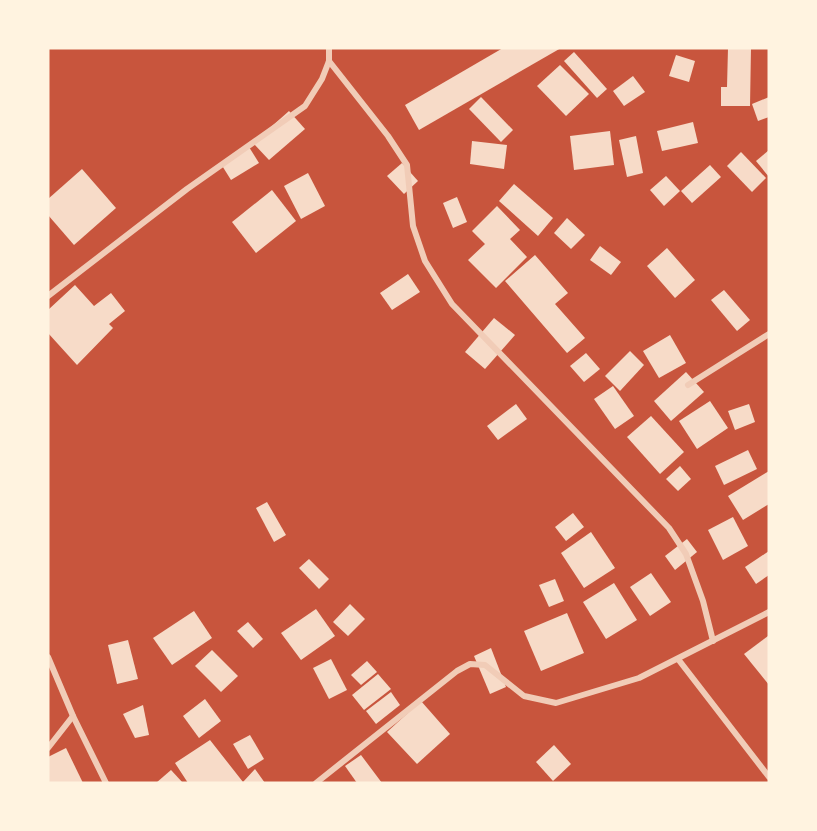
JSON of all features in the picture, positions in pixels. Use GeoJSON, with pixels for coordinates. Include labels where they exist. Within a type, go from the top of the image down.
{"type":"FeatureCollection","features":[{"type":"Feature","properties":{"kind":"street"},"geometry":{"type":"LineString","coordinates":[[48,296],[187,189],[305,106],[322,79],[329,61],[329,48]]}},
{"type":"Feature","properties":{"kind":"street"},"geometry":{"type":"LineString","coordinates":[[329,61],[388,136],[407,165],[413,226],[425,261],[452,304],[669,528],[686,554],[703,601],[713,641]]}},
{"type":"Feature","properties":{"kind":"street"},"geometry":{"type":"LineString","coordinates":[[688,385],[769,334]]}},
{"type":"Feature","properties":{"kind":"street"},"geometry":{"type":"LineString","coordinates":[[316,783],[457,671],[470,664],[485,665],[524,696],[556,703],[639,678],[769,612]]}},
{"type":"Feature","properties":{"kind":"street"},"geometry":{"type":"LineString","coordinates":[[48,657],[73,716],[106,783]]}},
{"type":"Feature","properties":{"kind":"street"},"geometry":{"type":"LineString","coordinates":[[678,659],[769,777]]}},
{"type":"Feature","properties":{"kind":"street"},"geometry":{"type":"LineString","coordinates":[[48,748],[73,716]]}},
{"type":"Feature","properties":{"kind":"building"},"geometry":{"type":"Polygon","coordinates":[[[503,48],[561,48],[419,130],[405,105],[503,48]]]}},
{"type":"Feature","properties":{"kind":"building"},"geometry":{"type":"Polygon","coordinates":[[[728,48],[751,48],[750,106],[721,106],[721,87],[727,87],[728,48]]]}},
{"type":"Feature","properties":{"kind":"building"},"geometry":{"type":"Polygon","coordinates":[[[574,52],[607,89],[597,98],[564,61],[574,52]]]}},
{"type":"Feature","properties":{"kind":"building"},"geometry":{"type":"Polygon","coordinates":[[[676,55],[695,61],[689,82],[669,76],[676,55]]]}},
{"type":"Feature","properties":{"kind":"building"},"geometry":{"type":"Polygon","coordinates":[[[560,65],[589,94],[566,116],[537,86],[560,65]]]}},
{"type":"Feature","properties":{"kind":"building"},"geometry":{"type":"Polygon","coordinates":[[[633,76],[645,92],[624,106],[613,91],[633,76]]]}},
{"type":"Feature","properties":{"kind":"building"},"geometry":{"type":"Polygon","coordinates":[[[481,97],[513,130],[501,142],[469,109],[481,97]]]}},
{"type":"Feature","properties":{"kind":"building"},"geometry":{"type":"Polygon","coordinates":[[[769,97],[769,117],[758,121],[752,104],[769,97]]]}},
{"type":"Feature","properties":{"kind":"building"},"geometry":{"type":"Polygon","coordinates":[[[289,111],[305,129],[269,160],[253,143],[289,111]]]}},
{"type":"Feature","properties":{"kind":"building"},"geometry":{"type":"Polygon","coordinates":[[[693,122],[698,143],[662,151],[657,131],[693,122]]]}},
{"type":"Feature","properties":{"kind":"building"},"geometry":{"type":"Polygon","coordinates":[[[610,131],[614,165],[574,170],[570,136],[610,131]]]}},
{"type":"Feature","properties":{"kind":"building"},"geometry":{"type":"Polygon","coordinates":[[[636,136],[643,173],[627,177],[619,140],[636,136]]]}},
{"type":"Feature","properties":{"kind":"building"},"geometry":{"type":"Polygon","coordinates":[[[472,141],[507,145],[504,169],[470,164],[472,141]]]}},
{"type":"Feature","properties":{"kind":"building"},"geometry":{"type":"Polygon","coordinates":[[[249,147],[259,163],[231,180],[221,164],[249,147]]]}},
{"type":"Feature","properties":{"kind":"building"},"geometry":{"type":"Polygon","coordinates":[[[769,150],[769,177],[756,161],[769,150]]]}},
{"type":"Feature","properties":{"kind":"building"},"geometry":{"type":"Polygon","coordinates":[[[741,152],[766,178],[752,192],[727,166],[741,152]]]}},
{"type":"Feature","properties":{"kind":"building"},"geometry":{"type":"Polygon","coordinates":[[[402,163],[418,181],[404,194],[387,176],[402,163]]]}},
{"type":"Feature","properties":{"kind":"building"},"geometry":{"type":"Polygon","coordinates":[[[710,165],[721,177],[692,203],[681,191],[710,165]]]}},
{"type":"Feature","properties":{"kind":"building"},"geometry":{"type":"Polygon","coordinates":[[[82,169],[116,208],[74,245],[48,215],[48,199],[82,169]]]}},
{"type":"Feature","properties":{"kind":"building"},"geometry":{"type":"Polygon","coordinates":[[[308,173],[325,206],[301,219],[284,186],[308,173]]]}},
{"type":"Feature","properties":{"kind":"building"},"geometry":{"type":"Polygon","coordinates":[[[666,176],[680,191],[664,206],[650,190],[666,176]]]}},
{"type":"Feature","properties":{"kind":"building"},"geometry":{"type":"Polygon","coordinates":[[[514,184],[553,218],[538,236],[499,201],[514,184]]]}},
{"type":"Feature","properties":{"kind":"building"},"geometry":{"type":"Polygon","coordinates":[[[272,190],[296,221],[256,253],[232,222],[272,190]]]}},
{"type":"Feature","properties":{"kind":"building"},"geometry":{"type":"Polygon","coordinates":[[[457,197],[467,222],[453,228],[443,203],[457,197]]]}},
{"type":"Feature","properties":{"kind":"building"},"geometry":{"type":"Polygon","coordinates":[[[497,206],[520,230],[510,239],[527,257],[496,288],[468,260],[485,244],[472,231],[497,206]]]}},
{"type":"Feature","properties":{"kind":"building"},"geometry":{"type":"Polygon","coordinates":[[[567,218],[585,235],[571,249],[554,233],[567,218]]]}},
{"type":"Feature","properties":{"kind":"building"},"geometry":{"type":"Polygon","coordinates":[[[600,246],[621,262],[611,275],[590,260],[600,246]]]}},
{"type":"Feature","properties":{"kind":"building"},"geometry":{"type":"Polygon","coordinates":[[[667,248],[695,280],[675,298],[647,266],[667,248]]]}},
{"type":"Feature","properties":{"kind":"building"},"geometry":{"type":"Polygon","coordinates":[[[535,255],[568,293],[555,304],[585,338],[567,353],[505,281],[535,255]]]}},
{"type":"Feature","properties":{"kind":"building"},"geometry":{"type":"Polygon","coordinates":[[[408,274],[420,292],[392,310],[380,293],[408,274]]]}},
{"type":"Feature","properties":{"kind":"building"},"geometry":{"type":"Polygon","coordinates":[[[75,285],[94,306],[111,293],[125,311],[109,324],[113,328],[77,365],[48,333],[48,310],[75,285]]]}},
{"type":"Feature","properties":{"kind":"building"},"geometry":{"type":"Polygon","coordinates":[[[724,290],[750,320],[737,331],[711,300],[724,290]]]}},
{"type":"Feature","properties":{"kind":"building"},"geometry":{"type":"Polygon","coordinates":[[[494,318],[515,335],[485,369],[465,352],[494,318]]]}},
{"type":"Feature","properties":{"kind":"building"},"geometry":{"type":"Polygon","coordinates":[[[670,335],[686,363],[659,378],[643,351],[670,335]]]}},
{"type":"Feature","properties":{"kind":"building"},"geometry":{"type":"Polygon","coordinates":[[[630,351],[644,365],[620,391],[605,376],[630,351]]]}},
{"type":"Feature","properties":{"kind":"building"},"geometry":{"type":"Polygon","coordinates":[[[586,353],[600,369],[584,382],[570,366],[586,353]]]}},
{"type":"Feature","properties":{"kind":"building"},"geometry":{"type":"Polygon","coordinates":[[[686,372],[704,392],[671,421],[654,401],[686,372]]]}},
{"type":"Feature","properties":{"kind":"building"},"geometry":{"type":"Polygon","coordinates":[[[613,386],[634,416],[615,429],[594,399],[613,386]]]}},
{"type":"Feature","properties":{"kind":"building"},"geometry":{"type":"Polygon","coordinates":[[[710,401],[728,428],[697,449],[679,421],[710,401]]]}},
{"type":"Feature","properties":{"kind":"building"},"geometry":{"type":"Polygon","coordinates":[[[516,404],[527,419],[498,440],[487,426],[516,404]]]}},
{"type":"Feature","properties":{"kind":"building"},"geometry":{"type":"Polygon","coordinates":[[[749,404],[755,422],[735,430],[728,411],[749,404]]]}},
{"type":"Feature","properties":{"kind":"building"},"geometry":{"type":"Polygon","coordinates":[[[651,416],[684,452],[660,474],[627,437],[651,416]]]}},
{"type":"Feature","properties":{"kind":"building"},"geometry":{"type":"Polygon","coordinates":[[[748,450],[757,469],[724,485],[715,466],[748,450]]]}},
{"type":"Feature","properties":{"kind":"building"},"geometry":{"type":"Polygon","coordinates":[[[680,466],[691,479],[678,491],[666,479],[680,466]]]}},
{"type":"Feature","properties":{"kind":"building"},"geometry":{"type":"Polygon","coordinates":[[[769,471],[769,504],[743,520],[728,496],[769,471]]]}},
{"type":"Feature","properties":{"kind":"building"},"geometry":{"type":"Polygon","coordinates":[[[267,502],[286,535],[274,542],[256,508],[267,502]]]}},
{"type":"Feature","properties":{"kind":"building"},"geometry":{"type":"Polygon","coordinates":[[[573,513],[584,527],[566,541],[555,527],[573,513]]]}},
{"type":"Feature","properties":{"kind":"building"},"geometry":{"type":"Polygon","coordinates":[[[733,517],[748,546],[723,560],[708,530],[733,517]]]}},
{"type":"Feature","properties":{"kind":"building"},"geometry":{"type":"Polygon","coordinates":[[[591,532],[615,568],[584,588],[561,553],[591,532]]]}},
{"type":"Feature","properties":{"kind":"building"},"geometry":{"type":"Polygon","coordinates":[[[687,539],[697,552],[675,570],[665,556],[687,539]]]}},
{"type":"Feature","properties":{"kind":"building"},"geometry":{"type":"Polygon","coordinates":[[[769,551],[769,575],[756,584],[745,567],[769,551]]]}},
{"type":"Feature","properties":{"kind":"building"},"geometry":{"type":"Polygon","coordinates":[[[309,559],[329,579],[319,589],[299,568],[309,559]]]}},
{"type":"Feature","properties":{"kind":"building"},"geometry":{"type":"Polygon","coordinates":[[[651,573],[671,602],[650,616],[630,587],[651,573]]]}},
{"type":"Feature","properties":{"kind":"building"},"geometry":{"type":"Polygon","coordinates":[[[555,579],[564,601],[549,607],[539,585],[555,579]]]}},
{"type":"Feature","properties":{"kind":"building"},"geometry":{"type":"Polygon","coordinates":[[[614,583],[637,620],[606,639],[583,602],[614,583]]]}},
{"type":"Feature","properties":{"kind":"building"},"geometry":{"type":"Polygon","coordinates":[[[350,604],[365,619],[348,636],[333,622],[350,604]]]}},
{"type":"Feature","properties":{"kind":"building"},"geometry":{"type":"Polygon","coordinates":[[[316,609],[335,636],[301,660],[281,633],[316,609]]]}},
{"type":"Feature","properties":{"kind":"building"},"geometry":{"type":"Polygon","coordinates":[[[194,611],[212,638],[172,665],[153,638],[194,611]]]}},
{"type":"Feature","properties":{"kind":"building"},"geometry":{"type":"Polygon","coordinates":[[[567,613],[584,653],[541,671],[524,631],[567,613]]]}},
{"type":"Feature","properties":{"kind":"building"},"geometry":{"type":"Polygon","coordinates":[[[248,622],[263,639],[253,648],[237,631],[248,622]]]}},
{"type":"Feature","properties":{"kind":"building"},"geometry":{"type":"Polygon","coordinates":[[[769,637],[769,685],[744,654],[769,637]]]}},
{"type":"Feature","properties":{"kind":"building"},"geometry":{"type":"Polygon","coordinates":[[[128,640],[138,679],[117,684],[108,645],[128,640]]]}},
{"type":"Feature","properties":{"kind":"building"},"geometry":{"type":"Polygon","coordinates":[[[491,648],[506,687],[490,694],[474,656],[491,648]]]}},
{"type":"Feature","properties":{"kind":"building"},"geometry":{"type":"Polygon","coordinates":[[[212,650],[238,676],[221,692],[195,666],[212,650]]]}},
{"type":"Feature","properties":{"kind":"building"},"geometry":{"type":"Polygon","coordinates":[[[331,659],[347,690],[329,699],[313,668],[331,659]]]}},
{"type":"Feature","properties":{"kind":"building"},"geometry":{"type":"Polygon","coordinates":[[[367,661],[377,672],[361,685],[351,675],[367,661]]]}},
{"type":"Feature","properties":{"kind":"building"},"geometry":{"type":"Polygon","coordinates":[[[378,674],[391,689],[364,710],[352,695],[378,674]]]}},
{"type":"Feature","properties":{"kind":"building"},"geometry":{"type":"Polygon","coordinates":[[[391,692],[400,705],[376,724],[366,711],[391,692]]]}},
{"type":"Feature","properties":{"kind":"building"},"geometry":{"type":"Polygon","coordinates":[[[205,699],[221,721],[199,738],[183,716],[205,699]]]}},
{"type":"Feature","properties":{"kind":"building"},"geometry":{"type":"Polygon","coordinates":[[[421,701],[450,734],[417,764],[387,732],[421,701]]]}},
{"type":"Feature","properties":{"kind":"building"},"geometry":{"type":"Polygon","coordinates":[[[143,705],[149,735],[135,738],[123,714],[143,705]]]}},
{"type":"Feature","properties":{"kind":"building"},"geometry":{"type":"Polygon","coordinates":[[[250,735],[264,759],[248,769],[233,744],[250,735]]]}},
{"type":"Feature","properties":{"kind":"building"},"geometry":{"type":"Polygon","coordinates":[[[210,740],[243,782],[255,769],[265,783],[188,783],[175,763],[210,740]]]}},
{"type":"Feature","properties":{"kind":"building"},"geometry":{"type":"Polygon","coordinates":[[[554,745],[571,764],[553,781],[536,762],[554,745]]]}},
{"type":"Feature","properties":{"kind":"building"},"geometry":{"type":"Polygon","coordinates":[[[66,748],[83,783],[48,783],[48,757],[66,748]]]}},
{"type":"Feature","properties":{"kind":"building"},"geometry":{"type":"Polygon","coordinates":[[[361,755],[382,783],[357,783],[345,766],[361,755]]]}},
{"type":"Feature","properties":{"kind":"building"},"geometry":{"type":"Polygon","coordinates":[[[171,770],[183,783],[156,783],[171,770]]]}}]}
